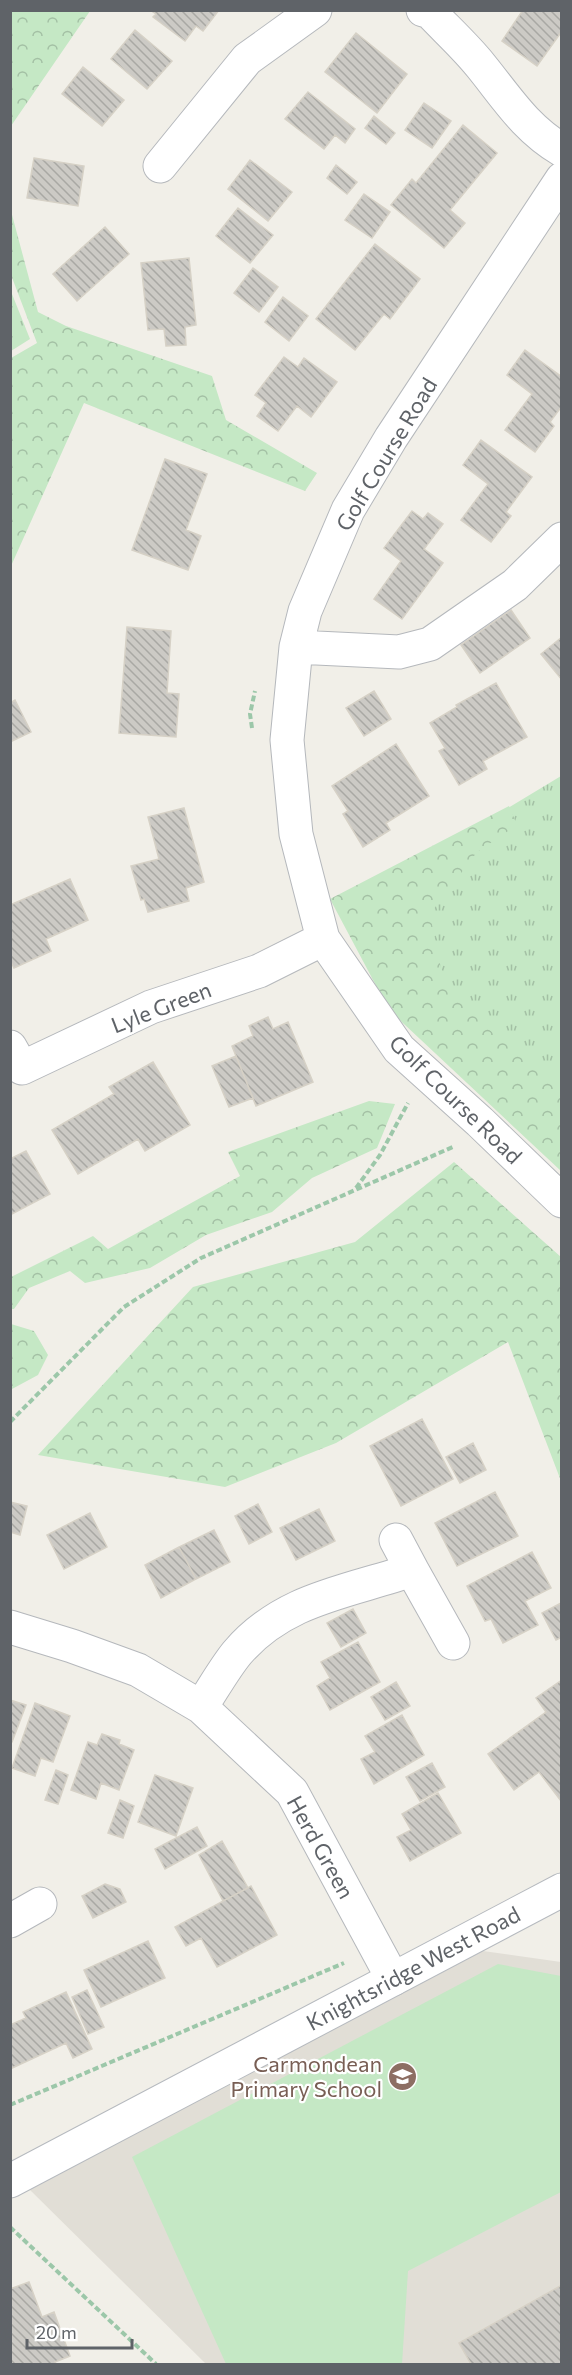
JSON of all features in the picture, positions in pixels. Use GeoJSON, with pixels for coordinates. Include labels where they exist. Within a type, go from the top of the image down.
{"type":"FeatureCollection","features":[{"type":"Feature","properties":{"kind":"street"},"geometry":{"type":"LineString","coordinates":[[160,166],[247,58],[315,10]]}},
{"type":"Feature","properties":{"kind":"street"},"geometry":{"type":"LineString","coordinates":[[423,10],[430,12],[480,65],[518,115],[561,150]]}},
{"type":"Feature","properties":{"kind":"street","name":"Golf Course Road"},"geometry":{"type":"LineString","coordinates":[[561,179],[391,438],[348,510],[305,611],[296,647],[287,740],[296,834],[323,939],[399,1049],[480,1122],[561,1201]]}},
{"type":"Feature","properties":{"kind":"street"},"geometry":{"type":"LineString","coordinates":[[296,647],[399,652],[430,644],[516,585],[561,539]]}},
{"type":"Feature","properties":{"kind":"street","name":"Lyle Green"},"geometry":{"type":"LineString","coordinates":[[10,1047],[22,1068],[151,1007],[259,972],[323,939]]}},
{"type":"Feature","properties":{"kind":"street"},"geometry":{"type":"LineString","coordinates":[[396,1540],[453,1643]]}},
{"type":"Feature","properties":{"kind":"street"},"geometry":{"type":"LineString","coordinates":[[201,1707],[237,1653],[269,1623],[308,1601],[412,1570]]}},
{"type":"Feature","properties":{"kind":"street","name":"Herd Green"},"geometry":{"type":"LineString","coordinates":[[10,1627],[138,1670],[201,1707],[292,1792],[393,1980]]}},
{"type":"Feature","properties":{"kind":"street","name":"Knightsridge West Road"},"geometry":{"type":"LineString","coordinates":[[20,2176],[561,1890]]}},
{"type":"Feature","properties":{"kind":"street"},"geometry":{"type":"LineString","coordinates":[[10,1921],[40,1904]]}},
{"type":"Feature","properties":{"kind":"path"},"geometry":{"type":"LineString","coordinates":[[253,737],[250,714],[257,681]]}},
{"type":"Feature","properties":{"kind":"path"},"geometry":{"type":"LineString","coordinates":[[356,1189],[380,1155],[410,1100],[418,1107]]}},
{"type":"Feature","properties":{"kind":"path"},"geometry":{"type":"LineString","coordinates":[[10,1422],[124,1307],[201,1258],[456,1146],[480,1122]]}},
{"type":"Feature","properties":{"kind":"path"},"geometry":{"type":"LineString","coordinates":[[448,1138],[456,1146]]}},
{"type":"Feature","properties":{"kind":"path"},"geometry":{"type":"LineString","coordinates":[[10,2105],[376,1949]]}},
{"type":"Feature","properties":{"kind":"path"},"geometry":{"type":"LineString","coordinates":[[10,2227],[156,2364]]}},
{"type":"Feature","properties":{"kind":"shaded area","name":"Carmondean Primary School"},"geometry":{"type":"Polygon","coordinates":[[[483,1951],[561,1962],[561,2364],[206,2364],[29,2189],[483,1951]]]}},
{"type":"Feature","properties":{"kind":"green space"},"geometry":{"type":"Polygon","coordinates":[[[10,11],[90,11],[11,126],[10,11]]]}},
{"type":"Feature","properties":{"kind":"green space"},"geometry":{"type":"Polygon","coordinates":[[[11,211],[38,312],[66,326],[212,376],[226,420],[317,473],[305,491],[84,403],[11,566],[11,358],[37,343],[11,275],[11,211]]]}},
{"type":"Feature","properties":{"kind":"green space"},"geometry":{"type":"Polygon","coordinates":[[[10,289],[30,339],[11,351],[10,351],[10,289]]]}},
{"type":"Feature","properties":{"kind":"green space"},"geometry":{"type":"Polygon","coordinates":[[[561,776],[561,1126],[366,894],[561,776]]]}},
{"type":"Feature","properties":{"kind":"green space"},"geometry":{"type":"Polygon","coordinates":[[[509,806],[517,825],[477,852],[430,914],[441,969],[480,1022],[561,1089],[561,1171],[389,1010],[330,899],[509,806]]]}},
{"type":"Feature","properties":{"kind":"green space"},"geometry":{"type":"Polygon","coordinates":[[[369,1101],[395,1104],[377,1148],[312,1178],[272,1212],[206,1235],[150,1268],[85,1283],[70,1271],[29,1288],[14,1309],[11,1309],[11,1277],[93,1236],[108,1249],[240,1176],[228,1152],[369,1101]]]}},
{"type":"Feature","properties":{"kind":"green space"},"geometry":{"type":"Polygon","coordinates":[[[454,1162],[561,1257],[561,1481],[508,1342],[336,1443],[225,1487],[38,1455],[193,1287],[355,1242],[454,1162]]]}},
{"type":"Feature","properties":{"kind":"green space"},"geometry":{"type":"Polygon","coordinates":[[[11,1324],[34,1331],[48,1355],[38,1375],[12,1389],[11,1324]]]}},
{"type":"Feature","properties":{"kind":"green space","name":"Carmondean Primary School"},"geometry":{"type":"Polygon","coordinates":[[[498,1964],[561,1976],[561,2192],[408,2271],[402,2364],[226,2364],[132,2157],[498,1964]]]}},
{"type":"Feature","properties":{"kind":"building"},"geometry":{"type":"Polygon","coordinates":[[[150,10],[219,10],[203,31],[196,26],[185,41],[153,17],[156,14],[150,10]]]}},
{"type":"Feature","properties":{"kind":"building"},"geometry":{"type":"Polygon","coordinates":[[[523,10],[562,10],[562,31],[537,66],[502,41],[523,10]]]}},
{"type":"Feature","properties":{"kind":"building"},"geometry":{"type":"Polygon","coordinates":[[[135,30],[172,61],[147,89],[111,59],[135,30]]]}},
{"type":"Feature","properties":{"kind":"building"},"geometry":{"type":"Polygon","coordinates":[[[356,33],[407,74],[377,113],[325,72],[356,33]]]}},
{"type":"Feature","properties":{"kind":"building"},"geometry":{"type":"Polygon","coordinates":[[[83,67],[124,100],[102,126],[62,94],[83,67]]]}},
{"type":"Feature","properties":{"kind":"building"},"geometry":{"type":"Polygon","coordinates":[[[308,92],[355,129],[345,143],[335,135],[324,149],[285,119],[308,92]]]}},
{"type":"Feature","properties":{"kind":"building"},"geometry":{"type":"Polygon","coordinates":[[[424,103],[451,121],[432,148],[405,130],[424,103]]]}},
{"type":"Feature","properties":{"kind":"building"},"geometry":{"type":"Polygon","coordinates":[[[374,116],[395,133],[386,144],[365,128],[374,116]]]}},
{"type":"Feature","properties":{"kind":"building"},"geometry":{"type":"Polygon","coordinates":[[[463,125],[497,153],[450,210],[465,223],[444,248],[391,205],[412,179],[416,183],[463,125]]]}},
{"type":"Feature","properties":{"kind":"building"},"geometry":{"type":"Polygon","coordinates":[[[34,158],[84,166],[78,206],[27,198],[34,158]]]}},
{"type":"Feature","properties":{"kind":"building"},"geometry":{"type":"Polygon","coordinates":[[[250,160],[292,192],[268,221],[228,189],[250,160]]]}},
{"type":"Feature","properties":{"kind":"building"},"geometry":{"type":"Polygon","coordinates":[[[336,165],[357,182],[347,194],[327,178],[336,165]]]}},
{"type":"Feature","properties":{"kind":"building"},"geometry":{"type":"Polygon","coordinates":[[[364,194],[390,212],[372,238],[345,220],[364,194]]]}},
{"type":"Feature","properties":{"kind":"building"},"geometry":{"type":"Polygon","coordinates":[[[238,208],[273,235],[250,263],[216,236],[238,208]]]}},
{"type":"Feature","properties":{"kind":"building"},"geometry":{"type":"Polygon","coordinates":[[[105,227],[129,254],[77,301],[53,274],[105,227]]]}},
{"type":"Feature","properties":{"kind":"building"},"geometry":{"type":"Polygon","coordinates":[[[375,244],[420,279],[390,319],[384,314],[355,350],[316,319],[375,244]]]}},
{"type":"Feature","properties":{"kind":"building"},"geometry":{"type":"Polygon","coordinates":[[[189,258],[196,325],[185,327],[186,345],[166,346],[164,329],[148,330],[141,263],[189,258]]]}},
{"type":"Feature","properties":{"kind":"building"},"geometry":{"type":"Polygon","coordinates":[[[253,268],[278,287],[259,312],[234,293],[253,268]]]}},
{"type":"Feature","properties":{"kind":"building"},"geometry":{"type":"Polygon","coordinates":[[[283,297],[308,316],[289,341],[265,322],[283,297]]]}},
{"type":"Feature","properties":{"kind":"building"},"geometry":{"type":"Polygon","coordinates":[[[525,350],[562,377],[562,406],[550,422],[554,426],[535,452],[505,430],[532,394],[507,375],[525,350]]]}},
{"type":"Feature","properties":{"kind":"building"},"geometry":{"type":"Polygon","coordinates":[[[284,357],[298,367],[304,358],[337,382],[311,417],[297,406],[278,431],[257,416],[266,403],[255,395],[284,357]]]}},
{"type":"Feature","properties":{"kind":"building"},"geometry":{"type":"Polygon","coordinates":[[[481,440],[532,477],[506,512],[511,516],[491,542],[461,520],[488,484],[463,465],[481,440]]]}},
{"type":"Feature","properties":{"kind":"building"},"geometry":{"type":"Polygon","coordinates":[[[165,459],[207,474],[186,530],[201,536],[188,570],[132,550],[165,459]]]}},
{"type":"Feature","properties":{"kind":"building"},"geometry":{"type":"Polygon","coordinates":[[[412,511],[423,519],[428,513],[443,524],[424,549],[443,563],[402,619],[374,599],[401,561],[384,548],[412,511]]]}},
{"type":"Feature","properties":{"kind":"building"},"geometry":{"type":"Polygon","coordinates":[[[511,610],[530,638],[480,673],[461,645],[511,610]]]}},
{"type":"Feature","properties":{"kind":"building"},"geometry":{"type":"Polygon","coordinates":[[[127,627],[171,631],[167,693],[179,694],[176,737],[119,733],[127,627]]]}},
{"type":"Feature","properties":{"kind":"building"},"geometry":{"type":"Polygon","coordinates":[[[562,637],[562,680],[541,654],[562,637]]]}},
{"type":"Feature","properties":{"kind":"building"},"geometry":{"type":"Polygon","coordinates":[[[496,683],[527,737],[483,761],[487,769],[459,785],[439,751],[445,748],[430,723],[457,707],[456,705],[496,683]]]}},
{"type":"Feature","properties":{"kind":"building"},"geometry":{"type":"Polygon","coordinates":[[[374,691],[391,719],[364,736],[346,708],[374,691]]]}},
{"type":"Feature","properties":{"kind":"building"},"geometry":{"type":"Polygon","coordinates":[[[15,700],[31,732],[10,742],[10,703],[15,700]]]}},
{"type":"Feature","properties":{"kind":"building"},"geometry":{"type":"Polygon","coordinates":[[[396,744],[429,796],[386,823],[390,830],[363,847],[343,814],[348,811],[332,786],[396,744]]]}},
{"type":"Feature","properties":{"kind":"building"},"geometry":{"type":"Polygon","coordinates":[[[184,808],[204,882],[186,888],[189,901],[148,912],[144,899],[141,900],[131,866],[159,859],[148,817],[184,808]]]}},
{"type":"Feature","properties":{"kind":"building"},"geometry":{"type":"Polygon","coordinates":[[[70,879],[88,920],[46,939],[51,951],[14,968],[10,960],[10,905],[70,879]]]}},
{"type":"Feature","properties":{"kind":"building"},"geometry":{"type":"Polygon","coordinates":[[[268,1017],[273,1029],[288,1022],[313,1082],[256,1106],[232,1046],[253,1036],[249,1026],[268,1017]]]}},
{"type":"Feature","properties":{"kind":"building"},"geometry":{"type":"Polygon","coordinates":[[[236,1056],[253,1098],[229,1107],[212,1066],[236,1056]]]}},
{"type":"Feature","properties":{"kind":"building"},"geometry":{"type":"Polygon","coordinates":[[[153,1062],[190,1125],[145,1151],[138,1139],[78,1174],[52,1130],[114,1094],[109,1087],[153,1062]]]}},
{"type":"Feature","properties":{"kind":"building"},"geometry":{"type":"Polygon","coordinates":[[[26,1151],[50,1194],[10,1215],[10,1159],[26,1151]]]}},
{"type":"Feature","properties":{"kind":"building"},"geometry":{"type":"Polygon","coordinates":[[[422,1419],[453,1479],[401,1506],[370,1446],[422,1419]]]}},
{"type":"Feature","properties":{"kind":"building"},"geometry":{"type":"Polygon","coordinates":[[[473,1443],[486,1470],[460,1483],[446,1457],[473,1443]]]}},
{"type":"Feature","properties":{"kind":"building"},"geometry":{"type":"Polygon","coordinates":[[[495,1492],[518,1536],[457,1566],[435,1523],[495,1492]]]}},
{"type":"Feature","properties":{"kind":"building"},"geometry":{"type":"Polygon","coordinates":[[[10,1502],[27,1506],[20,1535],[10,1532],[10,1502]]]}},
{"type":"Feature","properties":{"kind":"building"},"geometry":{"type":"Polygon","coordinates":[[[258,1504],[272,1532],[249,1544],[235,1516],[258,1504]]]}},
{"type":"Feature","properties":{"kind":"building"},"geometry":{"type":"Polygon","coordinates":[[[319,1509],[335,1541],[296,1560],[280,1528],[319,1509]]]}},
{"type":"Feature","properties":{"kind":"building"},"geometry":{"type":"Polygon","coordinates":[[[90,1513],[107,1547],[64,1569],[47,1535],[90,1513]]]}},
{"type":"Feature","properties":{"kind":"building"},"geometry":{"type":"Polygon","coordinates":[[[214,1530],[230,1562],[196,1579],[179,1547],[214,1530]]]}},
{"type":"Feature","properties":{"kind":"building"},"geometry":{"type":"Polygon","coordinates":[[[179,1547],[196,1579],[161,1598],[145,1565],[179,1547]]]}},
{"type":"Feature","properties":{"kind":"building"},"geometry":{"type":"Polygon","coordinates":[[[532,1552],[551,1588],[525,1601],[538,1625],[503,1643],[491,1619],[485,1621],[467,1586],[532,1552]]]}},
{"type":"Feature","properties":{"kind":"building"},"geometry":{"type":"Polygon","coordinates":[[[561,1603],[562,1637],[556,1640],[542,1613],[561,1603]]]}},
{"type":"Feature","properties":{"kind":"building"},"geometry":{"type":"Polygon","coordinates":[[[353,1609],[366,1633],[341,1647],[327,1623],[353,1609]]]}},
{"type":"Feature","properties":{"kind":"building"},"geometry":{"type":"Polygon","coordinates":[[[358,1642],[380,1682],[330,1710],[317,1686],[330,1678],[321,1662],[358,1642]]]}},
{"type":"Feature","properties":{"kind":"building"},"geometry":{"type":"Polygon","coordinates":[[[562,1680],[561,1801],[539,1772],[514,1790],[488,1754],[546,1712],[536,1698],[562,1680]]]}},
{"type":"Feature","properties":{"kind":"building"},"geometry":{"type":"Polygon","coordinates":[[[396,1682],[410,1706],[385,1720],[371,1697],[396,1682]]]}},
{"type":"Feature","properties":{"kind":"building"},"geometry":{"type":"Polygon","coordinates":[[[10,1700],[26,1705],[12,1742],[10,1742],[10,1700]]]}},
{"type":"Feature","properties":{"kind":"building"},"geometry":{"type":"Polygon","coordinates":[[[35,1703],[70,1716],[53,1762],[41,1758],[35,1776],[12,1768],[35,1703]]]}},
{"type":"Feature","properties":{"kind":"building"},"geometry":{"type":"Polygon","coordinates":[[[402,1715],[424,1755],[374,1784],[361,1759],[375,1752],[365,1736],[402,1715]]]}},
{"type":"Feature","properties":{"kind":"building"},"geometry":{"type":"Polygon","coordinates":[[[102,1734],[120,1740],[119,1744],[134,1750],[119,1790],[101,1783],[96,1799],[71,1790],[88,1742],[97,1745],[102,1734]]]}},
{"type":"Feature","properties":{"kind":"building"},"geometry":{"type":"Polygon","coordinates":[[[432,1763],[445,1787],[420,1801],[406,1777],[432,1763]]]}},
{"type":"Feature","properties":{"kind":"building"},"geometry":{"type":"Polygon","coordinates":[[[56,1770],[68,1775],[58,1804],[45,1800],[56,1770]]]}},
{"type":"Feature","properties":{"kind":"building"},"geometry":{"type":"Polygon","coordinates":[[[155,1775],[193,1788],[176,1836],[138,1822],[155,1775]]]}},
{"type":"Feature","properties":{"kind":"building"},"geometry":{"type":"Polygon","coordinates":[[[438,1793],[461,1833],[410,1861],[397,1837],[411,1830],[402,1814],[438,1793]]]}},
{"type":"Feature","properties":{"kind":"building"},"geometry":{"type":"Polygon","coordinates":[[[120,1800],[134,1806],[123,1838],[108,1833],[120,1800]]]}},
{"type":"Feature","properties":{"kind":"building"},"geometry":{"type":"Polygon","coordinates":[[[197,1827],[207,1846],[165,1869],[155,1849],[197,1827]]]}},
{"type":"Feature","properties":{"kind":"building"},"geometry":{"type":"Polygon","coordinates":[[[222,1841],[248,1888],[223,1901],[199,1855],[222,1841]]]}},
{"type":"Feature","properties":{"kind":"building"},"geometry":{"type":"Polygon","coordinates":[[[105,1884],[120,1889],[126,1902],[93,1918],[82,1896],[105,1884]]]}},
{"type":"Feature","properties":{"kind":"building"},"geometry":{"type":"Polygon","coordinates":[[[251,1886],[277,1935],[217,1967],[201,1938],[186,1946],[175,1927],[251,1886]]]}},
{"type":"Feature","properties":{"kind":"building"},"geometry":{"type":"Polygon","coordinates":[[[148,1941],[165,1978],[101,2007],[84,1970],[148,1941]]]}},
{"type":"Feature","properties":{"kind":"building"},"geometry":{"type":"Polygon","coordinates":[[[87,1990],[104,2027],[88,2034],[72,1997],[87,1990]]]}},
{"type":"Feature","properties":{"kind":"building"},"geometry":{"type":"Polygon","coordinates":[[[66,1992],[92,2049],[73,2058],[66,2043],[10,2069],[10,2025],[26,2018],[23,2012],[66,1992]]]}},
{"type":"Feature","properties":{"kind":"building"},"geometry":{"type":"Polygon","coordinates":[[[29,2282],[42,2317],[54,2312],[70,2356],[55,2362],[56,2364],[10,2364],[10,2289],[29,2282]]]}},
{"type":"Feature","properties":{"kind":"building"},"geometry":{"type":"Polygon","coordinates":[[[562,2285],[562,2364],[471,2364],[459,2343],[562,2285]]]}},
{"type":"Feature","properties":{"kind":"place","name":"Carmondean Primary School"},"geometry":{"type":"Point","coordinates":[403,2076]}}]}
